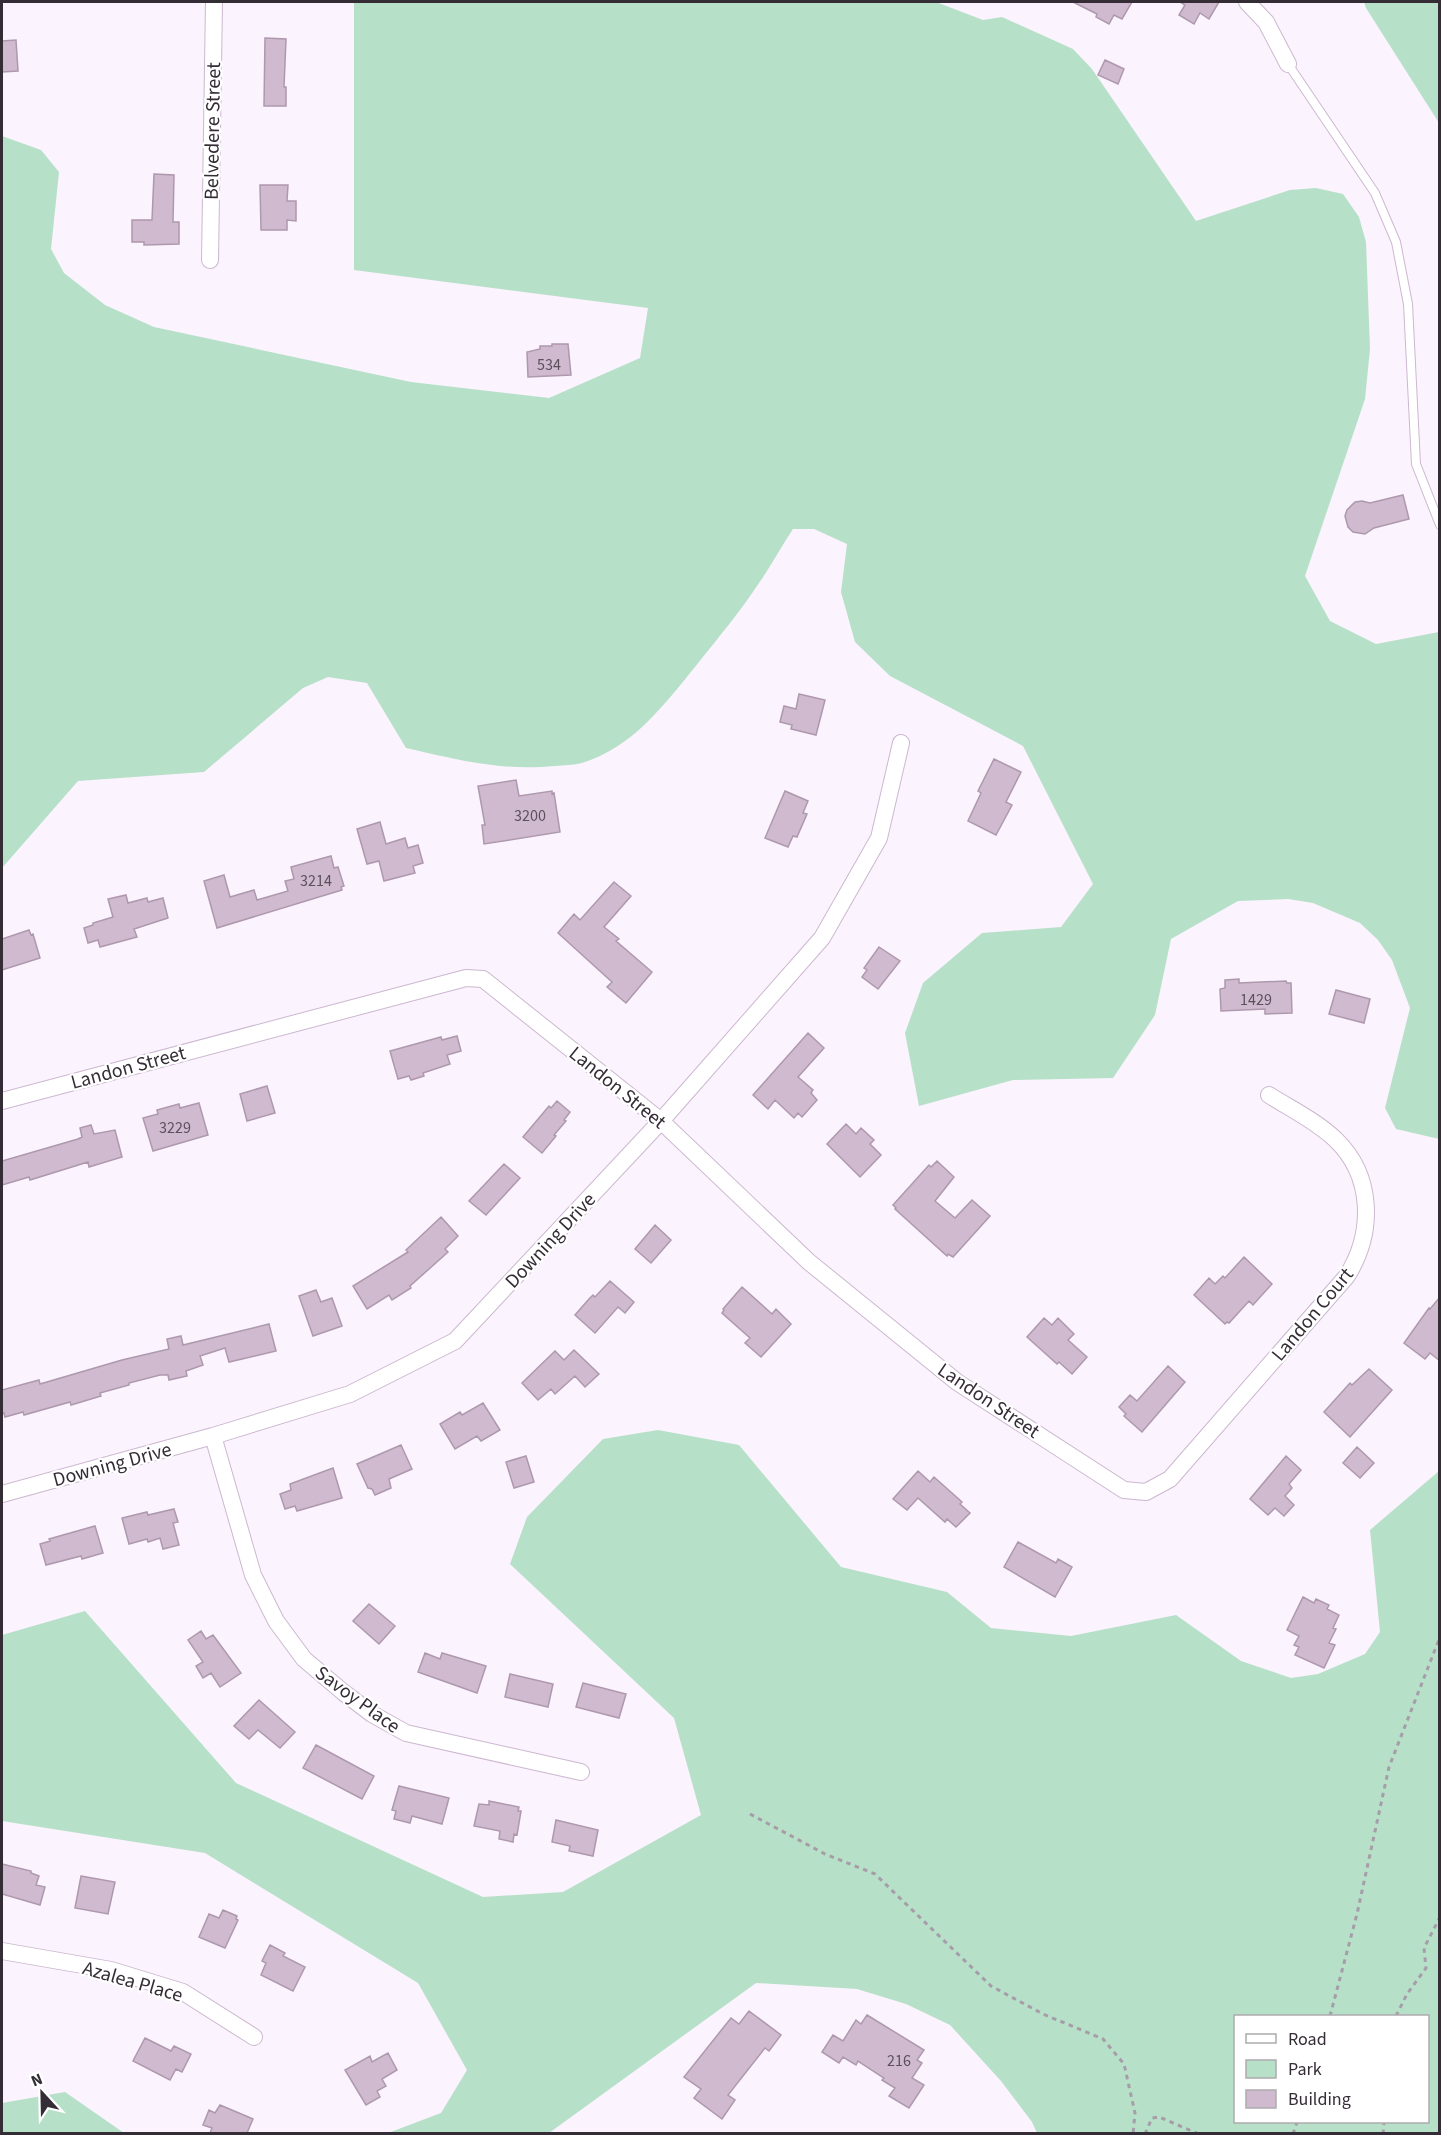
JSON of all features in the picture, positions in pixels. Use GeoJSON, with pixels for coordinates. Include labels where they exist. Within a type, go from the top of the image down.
{"type":"FeatureCollection","features":[{"type":"Feature","properties":{"kind":"street","name":"Belvedere Street"},"geometry":{"type":"LineString","coordinates":[[210,260],[214,2]]}},
{"type":"Feature","properties":{"kind":"street"},"geometry":{"type":"LineString","coordinates":[[1247,2],[1266,22],[1288,64]]}},
{"type":"Feature","properties":{"kind":"street","name":"Downing Drive"},"geometry":{"type":"LineString","coordinates":[[2,1494],[213,1436],[350,1394],[455,1341],[661,1121],[822,938],[879,838],[901,743]]}},
{"type":"Feature","properties":{"kind":"street","name":"Landon Street"},"geometry":{"type":"LineString","coordinates":[[2,1101],[465,978],[483,979],[661,1121],[809,1262],[957,1382],[1124,1490],[1146,1492]]}},
{"type":"Feature","properties":{"kind":"street","name":"Landon Court"},"geometry":{"type":"LineString","coordinates":[[1146,1492],[1170,1479],[1202,1443],[1347,1276],[1361,1247],[1365,1231],[1366,1198],[1362,1182],[1351,1160],[1337,1141],[1324,1130],[1269,1095]]}},
{"type":"Feature","properties":{"kind":"street","name":"Savoy Place"},"geometry":{"type":"LineString","coordinates":[[213,1436],[253,1575],[276,1621],[304,1659],[372,1714],[405,1733],[581,1772]]}},
{"type":"Feature","properties":{"kind":"street","name":"Azalea Place"},"geometry":{"type":"LineString","coordinates":[[2,1951],[111,1970],[183,1992],[254,2037]]}},
{"type":"Feature","properties":{"kind":"lane"},"geometry":{"type":"LineString","coordinates":[[1288,64],[1375,194],[1396,242],[1408,304],[1416,464],[1440,525]]}},
{"type":"Feature","properties":{"kind":"path"},"geometry":{"type":"LineString","coordinates":[[1330,2015],[1357,1914],[1389,1767],[1440,1637]]}},
{"type":"Feature","properties":{"kind":"path"},"geometry":{"type":"LineString","coordinates":[[750,1814],[825,1854],[875,1874],[991,1986],[1043,2014],[1103,2039],[1124,2064],[1135,2113],[1133,2133]]}},
{"type":"Feature","properties":{"kind":"path"},"geometry":{"type":"LineString","coordinates":[[1396,2015],[1407,1994],[1426,1968],[1424,1948],[1440,1917]]}},
{"type":"Feature","properties":{"kind":"path"},"geometry":{"type":"LineString","coordinates":[[1145,2133],[1152,2118],[1159,2117],[1199,2133]]}},
{"type":"Feature","properties":{"kind":"green space"},"geometry":{"type":"Polygon","coordinates":[[[354,2],[936,2],[983,20],[1002,17],[1073,49],[1092,69],[1196,221],[1290,190],[1316,188],[1343,194],[1359,217],[1366,242],[1370,349],[1365,399],[1305,576],[1330,621],[1376,644],[1439,632],[1439,1139],[1396,1129],[1385,1108],[1410,1008],[1392,960],[1378,940],[1360,923],[1313,903],[1288,899],[1238,901],[1171,939],[1155,1015],[1113,1078],[1013,1080],[919,1106],[905,1033],[923,983],[982,933],[1061,927],[1093,884],[1023,746],[890,676],[855,642],[841,592],[847,544],[814,529],[793,529],[744,604],[671,696],[632,736],[600,756],[576,764],[516,767],[444,757],[406,748],[367,683],[328,677],[303,688],[204,772],[78,781],[2,868],[2,136],[41,150],[59,172],[51,249],[64,273],[105,305],[154,327],[411,382],[549,398],[640,358],[648,308],[354,270],[354,2]]]}},
{"type":"Feature","properties":{"kind":"green space"},"geometry":{"type":"Polygon","coordinates":[[[1364,2],[1439,2],[1439,123],[1366,8],[1364,2]]]}},
{"type":"Feature","properties":{"kind":"green space"},"geometry":{"type":"Polygon","coordinates":[[[658,1430],[739,1445],[841,1567],[947,1592],[991,1628],[1071,1636],[1176,1615],[1241,1661],[1291,1678],[1318,1674],[1365,1654],[1380,1632],[1370,1530],[1439,1471],[1439,2133],[1037,2133],[1032,2122],[1001,2081],[950,2025],[906,2004],[857,1989],[756,1983],[549,2133],[388,2133],[441,2113],[467,2070],[418,1983],[205,1853],[2,1821],[2,1635],[85,1611],[236,1783],[483,1897],[563,1892],[701,1815],[674,1718],[510,1564],[527,1517],[603,1439],[658,1430]]]}},
{"type":"Feature","properties":{"kind":"green space"},"geometry":{"type":"Polygon","coordinates":[[[65,2092],[124,2133],[2,2133],[2,2103],[65,2092]]]}},
{"type":"Feature","properties":{"kind":"building"},"geometry":{"type":"Polygon","coordinates":[[[1073,2],[1132,2],[1122,19],[1114,15],[1109,24],[1096,17],[1097,14],[1073,2]]]}},
{"type":"Feature","properties":{"kind":"building"},"geometry":{"type":"Polygon","coordinates":[[[1180,2],[1219,2],[1209,19],[1200,13],[1194,24],[1179,15],[1185,5],[1180,2]]]}},
{"type":"Feature","properties":{"kind":"building"},"geometry":{"type":"Polygon","coordinates":[[[265,38],[286,39],[284,87],[286,87],[286,106],[264,106],[265,38]]]}},
{"type":"Feature","properties":{"kind":"building"},"geometry":{"type":"Polygon","coordinates":[[[16,40],[18,71],[2,72],[2,41],[16,40]]]}},
{"type":"Feature","properties":{"kind":"building"},"geometry":{"type":"Polygon","coordinates":[[[1105,60],[1124,69],[1118,84],[1098,75],[1105,60]]]}},
{"type":"Feature","properties":{"kind":"building"},"geometry":{"type":"Polygon","coordinates":[[[154,174],[174,175],[173,222],[179,222],[179,244],[144,245],[144,242],[132,242],[132,220],[152,220],[154,174]]]}},
{"type":"Feature","properties":{"kind":"building"},"geometry":{"type":"Polygon","coordinates":[[[260,185],[288,185],[287,201],[296,201],[296,221],[287,220],[287,230],[261,230],[260,185]]]}},
{"type":"Feature","properties":{"kind":"building"},"geometry":{"type":"Polygon","coordinates":[[[552,344],[568,344],[571,375],[528,377],[527,352],[540,349],[540,346],[552,346],[552,344]]]}},
{"type":"Feature","properties":{"kind":"building"},"geometry":{"type":"Polygon","coordinates":[[[1403,495],[1409,519],[1374,528],[1365,534],[1353,532],[1348,527],[1345,516],[1347,510],[1355,502],[1370,503],[1403,495]]]}},
{"type":"Feature","properties":{"kind":"building"},"geometry":{"type":"Polygon","coordinates":[[[799,694],[825,700],[816,735],[791,729],[792,725],[780,722],[784,706],[796,709],[799,694]]]}},
{"type":"Feature","properties":{"kind":"building"},"geometry":{"type":"Polygon","coordinates":[[[994,759],[1021,772],[1006,802],[1012,805],[996,835],[968,821],[981,793],[978,791],[994,759]]]}},
{"type":"Feature","properties":{"kind":"building"},"geometry":{"type":"Polygon","coordinates":[[[516,780],[519,796],[552,791],[552,794],[554,793],[560,832],[484,844],[482,825],[485,825],[478,786],[516,780]]]}},
{"type":"Feature","properties":{"kind":"building"},"geometry":{"type":"Polygon","coordinates":[[[785,791],[808,801],[803,813],[807,814],[797,837],[793,836],[788,847],[765,838],[785,791]]]}},
{"type":"Feature","properties":{"kind":"building"},"geometry":{"type":"Polygon","coordinates":[[[380,822],[386,844],[405,838],[408,848],[418,845],[423,863],[413,866],[415,873],[384,881],[379,861],[367,864],[357,829],[380,822]]]}},
{"type":"Feature","properties":{"kind":"building"},"geometry":{"type":"Polygon","coordinates":[[[331,856],[334,868],[338,867],[344,886],[341,887],[342,890],[217,928],[204,881],[224,875],[230,897],[254,890],[257,900],[288,891],[285,881],[294,879],[291,867],[331,856]]]}},
{"type":"Feature","properties":{"kind":"building"},"geometry":{"type":"Polygon","coordinates":[[[614,882],[631,896],[604,927],[619,939],[616,941],[652,972],[626,1003],[607,987],[612,982],[558,933],[574,914],[580,920],[614,882]]]}},
{"type":"Feature","properties":{"kind":"building"},"geometry":{"type":"Polygon","coordinates":[[[126,895],[128,903],[147,898],[148,902],[163,898],[168,918],[134,929],[137,937],[100,947],[98,940],[88,943],[84,928],[113,917],[108,899],[126,895]]]}},
{"type":"Feature","properties":{"kind":"building"},"geometry":{"type":"Polygon","coordinates":[[[29,930],[31,935],[33,934],[40,958],[2,970],[2,939],[29,930]]]}},
{"type":"Feature","properties":{"kind":"building"},"geometry":{"type":"Polygon","coordinates":[[[879,947],[900,961],[878,989],[862,977],[867,970],[864,968],[879,947]]]}},
{"type":"Feature","properties":{"kind":"building"},"geometry":{"type":"Polygon","coordinates":[[[1239,979],[1239,983],[1286,981],[1291,983],[1292,1013],[1265,1014],[1265,1009],[1221,1011],[1220,989],[1225,988],[1225,980],[1239,979]]]}},
{"type":"Feature","properties":{"kind":"building"},"geometry":{"type":"Polygon","coordinates":[[[1336,990],[1370,999],[1364,1023],[1329,1014],[1336,990]]]}},
{"type":"Feature","properties":{"kind":"building"},"geometry":{"type":"Polygon","coordinates":[[[808,1033],[824,1048],[798,1077],[813,1090],[811,1093],[817,1100],[802,1117],[798,1113],[794,1118],[775,1100],[768,1109],[753,1095],[808,1033]]]}},
{"type":"Feature","properties":{"kind":"building"},"geometry":{"type":"Polygon","coordinates":[[[457,1036],[461,1051],[447,1055],[450,1064],[423,1073],[424,1076],[411,1080],[409,1076],[398,1079],[390,1051],[441,1037],[442,1040],[457,1036]]]}},
{"type":"Feature","properties":{"kind":"building"},"geometry":{"type":"Polygon","coordinates":[[[267,1086],[275,1113],[247,1121],[240,1094],[267,1086]]]}},
{"type":"Feature","properties":{"kind":"building"},"geometry":{"type":"Polygon","coordinates":[[[557,1101],[570,1112],[564,1120],[566,1121],[554,1135],[556,1136],[542,1153],[523,1137],[549,1106],[551,1108],[557,1101]]]}},
{"type":"Feature","properties":{"kind":"building"},"geometry":{"type":"Polygon","coordinates":[[[199,1103],[208,1135],[153,1151],[143,1118],[158,1114],[157,1110],[179,1104],[180,1108],[199,1103]]]}},
{"type":"Feature","properties":{"kind":"building"},"geometry":{"type":"Polygon","coordinates":[[[846,1124],[856,1134],[861,1128],[874,1140],[870,1144],[881,1155],[860,1177],[827,1144],[846,1124]]]}},
{"type":"Feature","properties":{"kind":"building"},"geometry":{"type":"Polygon","coordinates":[[[91,1125],[94,1134],[115,1130],[122,1157],[89,1167],[88,1162],[30,1180],[29,1177],[2,1185],[2,1161],[78,1139],[82,1137],[80,1128],[91,1125]]]}},
{"type":"Feature","properties":{"kind":"building"},"geometry":{"type":"Polygon","coordinates":[[[937,1161],[954,1177],[935,1201],[955,1218],[972,1200],[990,1216],[953,1257],[948,1254],[947,1256],[893,1205],[929,1165],[931,1167],[937,1161]]]}},
{"type":"Feature","properties":{"kind":"building"},"geometry":{"type":"Polygon","coordinates":[[[504,1164],[520,1178],[486,1215],[469,1201],[504,1164]]]}},
{"type":"Feature","properties":{"kind":"building"},"geometry":{"type":"Polygon","coordinates":[[[441,1217],[458,1236],[445,1249],[448,1252],[410,1286],[411,1288],[392,1300],[389,1295],[367,1309],[353,1286],[408,1252],[406,1250],[441,1217]]]}},
{"type":"Feature","properties":{"kind":"building"},"geometry":{"type":"Polygon","coordinates":[[[655,1225],[671,1240],[651,1263],[635,1249],[655,1225]]]}},
{"type":"Feature","properties":{"kind":"building"},"geometry":{"type":"Polygon","coordinates":[[[1244,1257],[1272,1284],[1253,1305],[1249,1301],[1229,1323],[1225,1324],[1194,1295],[1209,1278],[1215,1284],[1223,1276],[1225,1278],[1244,1257]]]}},
{"type":"Feature","properties":{"kind":"building"},"geometry":{"type":"Polygon","coordinates":[[[610,1281],[634,1302],[625,1313],[618,1307],[595,1333],[575,1315],[593,1295],[595,1297],[610,1281]]]}},
{"type":"Feature","properties":{"kind":"building"},"geometry":{"type":"Polygon","coordinates":[[[742,1287],[772,1314],[776,1309],[791,1324],[761,1357],[745,1343],[750,1338],[722,1313],[742,1287]]]}},
{"type":"Feature","properties":{"kind":"building"},"geometry":{"type":"Polygon","coordinates":[[[316,1290],[321,1302],[332,1298],[342,1326],[313,1336],[299,1296],[316,1290]]]}},
{"type":"Feature","properties":{"kind":"building"},"geometry":{"type":"Polygon","coordinates":[[[1440,1297],[1440,1361],[1430,1353],[1425,1359],[1404,1343],[1429,1308],[1440,1297]]]}},
{"type":"Feature","properties":{"kind":"building"},"geometry":{"type":"Polygon","coordinates":[[[1044,1318],[1052,1325],[1058,1318],[1074,1334],[1068,1340],[1087,1357],[1072,1374],[1059,1362],[1057,1364],[1027,1337],[1044,1318]]]}},
{"type":"Feature","properties":{"kind":"building"},"geometry":{"type":"Polygon","coordinates":[[[269,1324],[276,1351],[229,1362],[225,1348],[200,1356],[203,1365],[186,1371],[187,1376],[169,1380],[168,1375],[160,1375],[129,1383],[129,1385],[100,1393],[101,1396],[71,1405],[70,1402],[24,1415],[23,1412],[5,1417],[4,1413],[2,1414],[2,1390],[39,1380],[40,1384],[169,1349],[167,1339],[181,1336],[183,1345],[269,1324]]]}},
{"type":"Feature","properties":{"kind":"building"},"geometry":{"type":"Polygon","coordinates":[[[574,1350],[599,1374],[585,1387],[575,1376],[555,1394],[551,1389],[538,1400],[522,1383],[555,1351],[564,1360],[574,1350]]]}},
{"type":"Feature","properties":{"kind":"building"},"geometry":{"type":"Polygon","coordinates":[[[1168,1366],[1185,1382],[1142,1432],[1124,1416],[1126,1414],[1119,1407],[1130,1395],[1137,1401],[1168,1366]]]}},
{"type":"Feature","properties":{"kind":"building"},"geometry":{"type":"Polygon","coordinates":[[[1369,1369],[1392,1390],[1350,1437],[1324,1412],[1350,1383],[1352,1385],[1369,1369]]]}},
{"type":"Feature","properties":{"kind":"building"},"geometry":{"type":"Polygon","coordinates":[[[483,1403],[500,1430],[481,1441],[477,1436],[455,1449],[440,1424],[460,1412],[462,1415],[483,1403]]]}},
{"type":"Feature","properties":{"kind":"building"},"geometry":{"type":"Polygon","coordinates":[[[401,1445],[412,1469],[389,1479],[391,1488],[375,1495],[372,1489],[368,1488],[357,1464],[401,1445]]]}},
{"type":"Feature","properties":{"kind":"building"},"geometry":{"type":"Polygon","coordinates":[[[1357,1447],[1374,1463],[1360,1478],[1343,1463],[1357,1447]]]}},
{"type":"Feature","properties":{"kind":"building"},"geometry":{"type":"Polygon","coordinates":[[[526,1456],[534,1482],[514,1488],[506,1462],[526,1456]]]}},
{"type":"Feature","properties":{"kind":"building"},"geometry":{"type":"Polygon","coordinates":[[[1286,1456],[1301,1470],[1289,1484],[1292,1488],[1285,1496],[1294,1505],[1284,1516],[1275,1508],[1268,1515],[1250,1499],[1286,1456]]]}},
{"type":"Feature","properties":{"kind":"building"},"geometry":{"type":"Polygon","coordinates":[[[333,1468],[342,1498],[297,1511],[295,1506],[285,1509],[280,1494],[291,1490],[290,1484],[333,1468]]]}},
{"type":"Feature","properties":{"kind":"building"},"geometry":{"type":"Polygon","coordinates":[[[918,1471],[930,1482],[934,1477],[962,1502],[960,1504],[970,1513],[956,1527],[947,1519],[945,1522],[918,1498],[907,1510],[893,1499],[918,1471]]]}},
{"type":"Feature","properties":{"kind":"building"},"geometry":{"type":"Polygon","coordinates":[[[174,1509],[178,1522],[173,1523],[179,1545],[163,1549],[160,1538],[129,1544],[122,1518],[174,1509]]]}},
{"type":"Feature","properties":{"kind":"building"},"geometry":{"type":"Polygon","coordinates":[[[95,1526],[103,1553],[46,1565],[40,1544],[50,1541],[49,1539],[95,1526]]]}},
{"type":"Feature","properties":{"kind":"building"},"geometry":{"type":"Polygon","coordinates":[[[1018,1542],[1056,1563],[1058,1559],[1072,1567],[1055,1597],[1004,1567],[1018,1542]]]}},
{"type":"Feature","properties":{"kind":"building"},"geometry":{"type":"Polygon","coordinates":[[[1303,1597],[1314,1603],[1316,1599],[1329,1605],[1327,1609],[1339,1615],[1333,1628],[1336,1629],[1329,1643],[1335,1645],[1324,1668],[1295,1655],[1299,1647],[1294,1645],[1299,1636],[1287,1630],[1303,1597]]]}},
{"type":"Feature","properties":{"kind":"building"},"geometry":{"type":"Polygon","coordinates":[[[369,1604],[395,1626],[379,1644],[353,1621],[369,1604]]]}},
{"type":"Feature","properties":{"kind":"building"},"geometry":{"type":"Polygon","coordinates":[[[201,1631],[206,1639],[213,1635],[241,1673],[220,1687],[211,1673],[203,1678],[196,1666],[203,1662],[188,1640],[201,1631]]]}},
{"type":"Feature","properties":{"kind":"building"},"geometry":{"type":"Polygon","coordinates":[[[425,1653],[440,1659],[442,1653],[486,1666],[477,1693],[418,1672],[425,1653]]]}},
{"type":"Feature","properties":{"kind":"building"},"geometry":{"type":"Polygon","coordinates":[[[510,1674],[553,1684],[548,1707],[505,1697],[510,1674]]]}},
{"type":"Feature","properties":{"kind":"building"},"geometry":{"type":"Polygon","coordinates":[[[583,1683],[626,1694],[619,1718],[576,1707],[583,1683]]]}},
{"type":"Feature","properties":{"kind":"building"},"geometry":{"type":"Polygon","coordinates":[[[259,1700],[295,1732],[280,1748],[258,1730],[249,1739],[234,1726],[259,1700]]]}},
{"type":"Feature","properties":{"kind":"building"},"geometry":{"type":"Polygon","coordinates":[[[316,1745],[374,1776],[362,1799],[303,1768],[316,1745]]]}},
{"type":"Feature","properties":{"kind":"building"},"geometry":{"type":"Polygon","coordinates":[[[399,1786],[449,1798],[442,1824],[412,1816],[410,1823],[394,1819],[396,1811],[392,1810],[399,1786]]]}},
{"type":"Feature","properties":{"kind":"building"},"geometry":{"type":"Polygon","coordinates":[[[489,1801],[519,1807],[518,1811],[521,1811],[517,1835],[514,1834],[513,1842],[499,1839],[500,1831],[474,1826],[479,1804],[489,1805],[489,1801]]]}},
{"type":"Feature","properties":{"kind":"building"},"geometry":{"type":"Polygon","coordinates":[[[556,1820],[598,1830],[593,1856],[569,1851],[570,1846],[552,1842],[556,1820]]]}},
{"type":"Feature","properties":{"kind":"building"},"geometry":{"type":"Polygon","coordinates":[[[2,1864],[31,1871],[39,1876],[36,1885],[45,1887],[40,1905],[2,1894],[2,1864]]]}},
{"type":"Feature","properties":{"kind":"building"},"geometry":{"type":"Polygon","coordinates":[[[81,1876],[115,1882],[108,1914],[75,1908],[81,1876]]]}},
{"type":"Feature","properties":{"kind":"building"},"geometry":{"type":"Polygon","coordinates":[[[223,1910],[237,1916],[238,1920],[225,1948],[199,1937],[209,1914],[219,1918],[223,1910]]]}},
{"type":"Feature","properties":{"kind":"building"},"geometry":{"type":"Polygon","coordinates":[[[270,1945],[285,1953],[283,1956],[305,1967],[293,1991],[261,1975],[266,1963],[262,1961],[270,1945]]]}},
{"type":"Feature","properties":{"kind":"building"},"geometry":{"type":"Polygon","coordinates":[[[749,2011],[781,2035],[769,2051],[765,2048],[728,2095],[735,2100],[722,2119],[694,2098],[701,2089],[684,2077],[731,2018],[739,2024],[749,2011]]]}},
{"type":"Feature","properties":{"kind":"building"},"geometry":{"type":"Polygon","coordinates":[[[867,2015],[924,2050],[917,2060],[922,2063],[912,2078],[924,2085],[909,2108],[889,2096],[895,2088],[858,2061],[856,2065],[843,2057],[839,2063],[822,2052],[833,2035],[843,2041],[856,2020],[861,2024],[867,2015]]]}},
{"type":"Feature","properties":{"kind":"building"},"geometry":{"type":"Polygon","coordinates":[[[145,2038],[171,2051],[174,2046],[191,2054],[182,2072],[176,2069],[170,2080],[133,2061],[145,2038]]]}},
{"type":"Feature","properties":{"kind":"building"},"geometry":{"type":"Polygon","coordinates":[[[388,2053],[397,2070],[382,2079],[386,2086],[377,2091],[380,2097],[366,2105],[345,2070],[370,2056],[372,2062],[388,2053]]]}},
{"type":"Feature","properties":{"kind":"building"},"geometry":{"type":"Polygon","coordinates":[[[220,2105],[253,2119],[247,2133],[210,2133],[212,2128],[203,2125],[209,2110],[215,2113],[220,2105]]]}}]}
